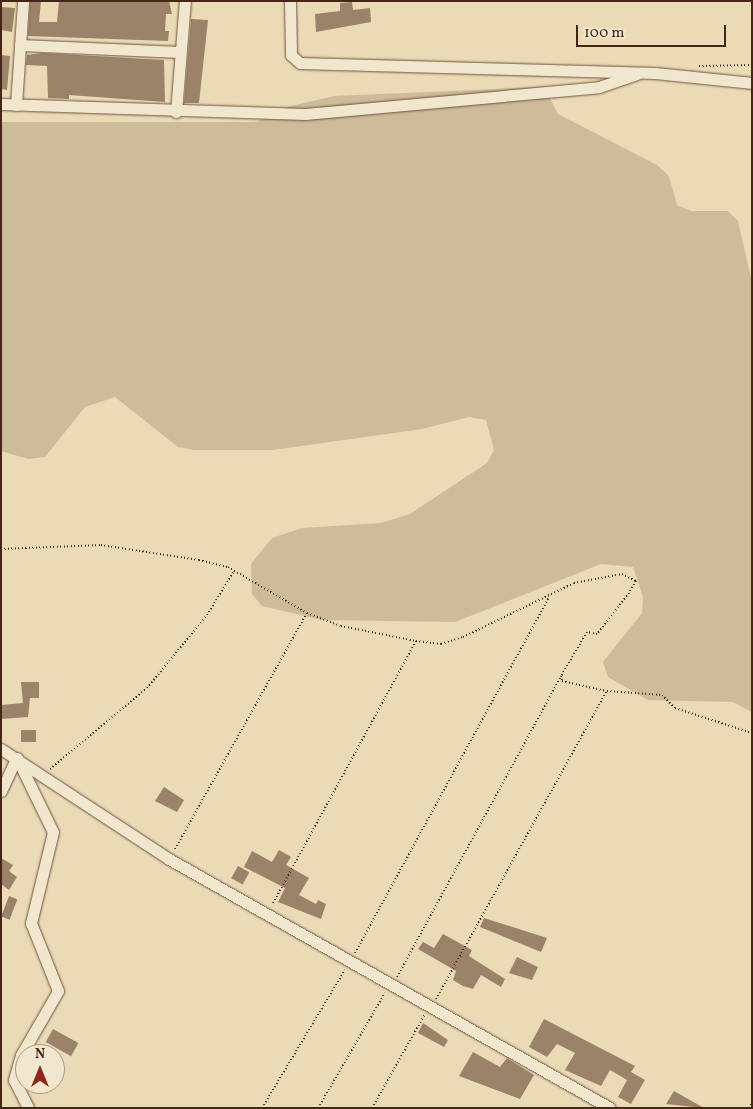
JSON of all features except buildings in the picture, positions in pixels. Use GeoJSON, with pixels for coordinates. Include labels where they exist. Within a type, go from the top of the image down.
{"type":"FeatureCollection","features":[{"type":"Feature","properties":{"kind":"street"},"geometry":{"type":"LineString","coordinates":[[16,105],[23,1]]}},
{"type":"Feature","properties":{"kind":"street"},"geometry":{"type":"LineString","coordinates":[[176,112],[184,1]]}},
{"type":"Feature","properties":{"kind":"street"},"geometry":{"type":"LineString","coordinates":[[290,1],[291,55],[300,63],[637,74],[752,83]]}},
{"type":"Feature","properties":{"kind":"street"},"geometry":{"type":"LineString","coordinates":[[20,45],[180,52]]}},
{"type":"Feature","properties":{"kind":"street"},"geometry":{"type":"LineString","coordinates":[[1,104],[176,112],[360,111],[599,87],[637,74]]}},
{"type":"Feature","properties":{"kind":"street"},"geometry":{"type":"LineString","coordinates":[[1,749],[45,775],[169,859],[610,1108]]}},
{"type":"Feature","properties":{"kind":"street"},"geometry":{"type":"LineString","coordinates":[[1,791],[17,758]]}},
{"type":"Feature","properties":{"kind":"street"},"geometry":{"type":"LineString","coordinates":[[17,758],[53,832],[31,924],[58,991],[21,1055],[14,1080],[28,1108]]}},
{"type":"Feature","properties":{"kind":"path"},"geometry":{"type":"LineString","coordinates":[[1,549],[101,545],[199,560],[234,571],[307,613],[341,626],[441,644],[463,637],[549,598],[574,583],[622,574],[636,581],[597,634],[587,632],[391,985],[318,1108]]}},
{"type":"Feature","properties":{"kind":"path"},"geometry":{"type":"LineString","coordinates":[[45,775],[147,688],[207,615],[234,571]]}},
{"type":"Feature","properties":{"kind":"path"},"geometry":{"type":"LineString","coordinates":[[262,1108],[350,961],[549,598]]}},
{"type":"Feature","properties":{"kind":"path"},"geometry":{"type":"LineString","coordinates":[[169,859],[307,613]]}},
{"type":"Feature","properties":{"kind":"path"},"geometry":{"type":"LineString","coordinates":[[267,914],[416,641]]}},
{"type":"Feature","properties":{"kind":"path"},"geometry":{"type":"LineString","coordinates":[[561,676],[562,681],[607,691],[662,695],[675,708],[752,733]]}},
{"type":"Feature","properties":{"kind":"path"},"geometry":{"type":"LineString","coordinates":[[372,1108],[607,691]]}},
{"type":"Feature","properties":{"kind":"path"},"geometry":{"type":"LineString","coordinates":[[749,1108],[752,1103]]}},
{"type":"Feature","properties":{"kind":"shaded area"},"geometry":{"type":"Polygon","coordinates":[[[544,87],[558,114],[657,165],[669,176],[677,205],[691,211],[728,211],[738,221],[752,282],[752,712],[733,702],[648,700],[608,677],[603,662],[642,613],[643,597],[633,567],[601,564],[455,622],[322,620],[262,606],[252,594],[251,564],[272,538],[302,528],[381,523],[410,514],[487,463],[494,450],[486,420],[469,417],[422,429],[273,450],[194,450],[178,447],[115,397],[85,407],[45,457],[28,459],[1,451],[1,122],[257,122],[287,107],[334,96],[544,87]]]}}]}
